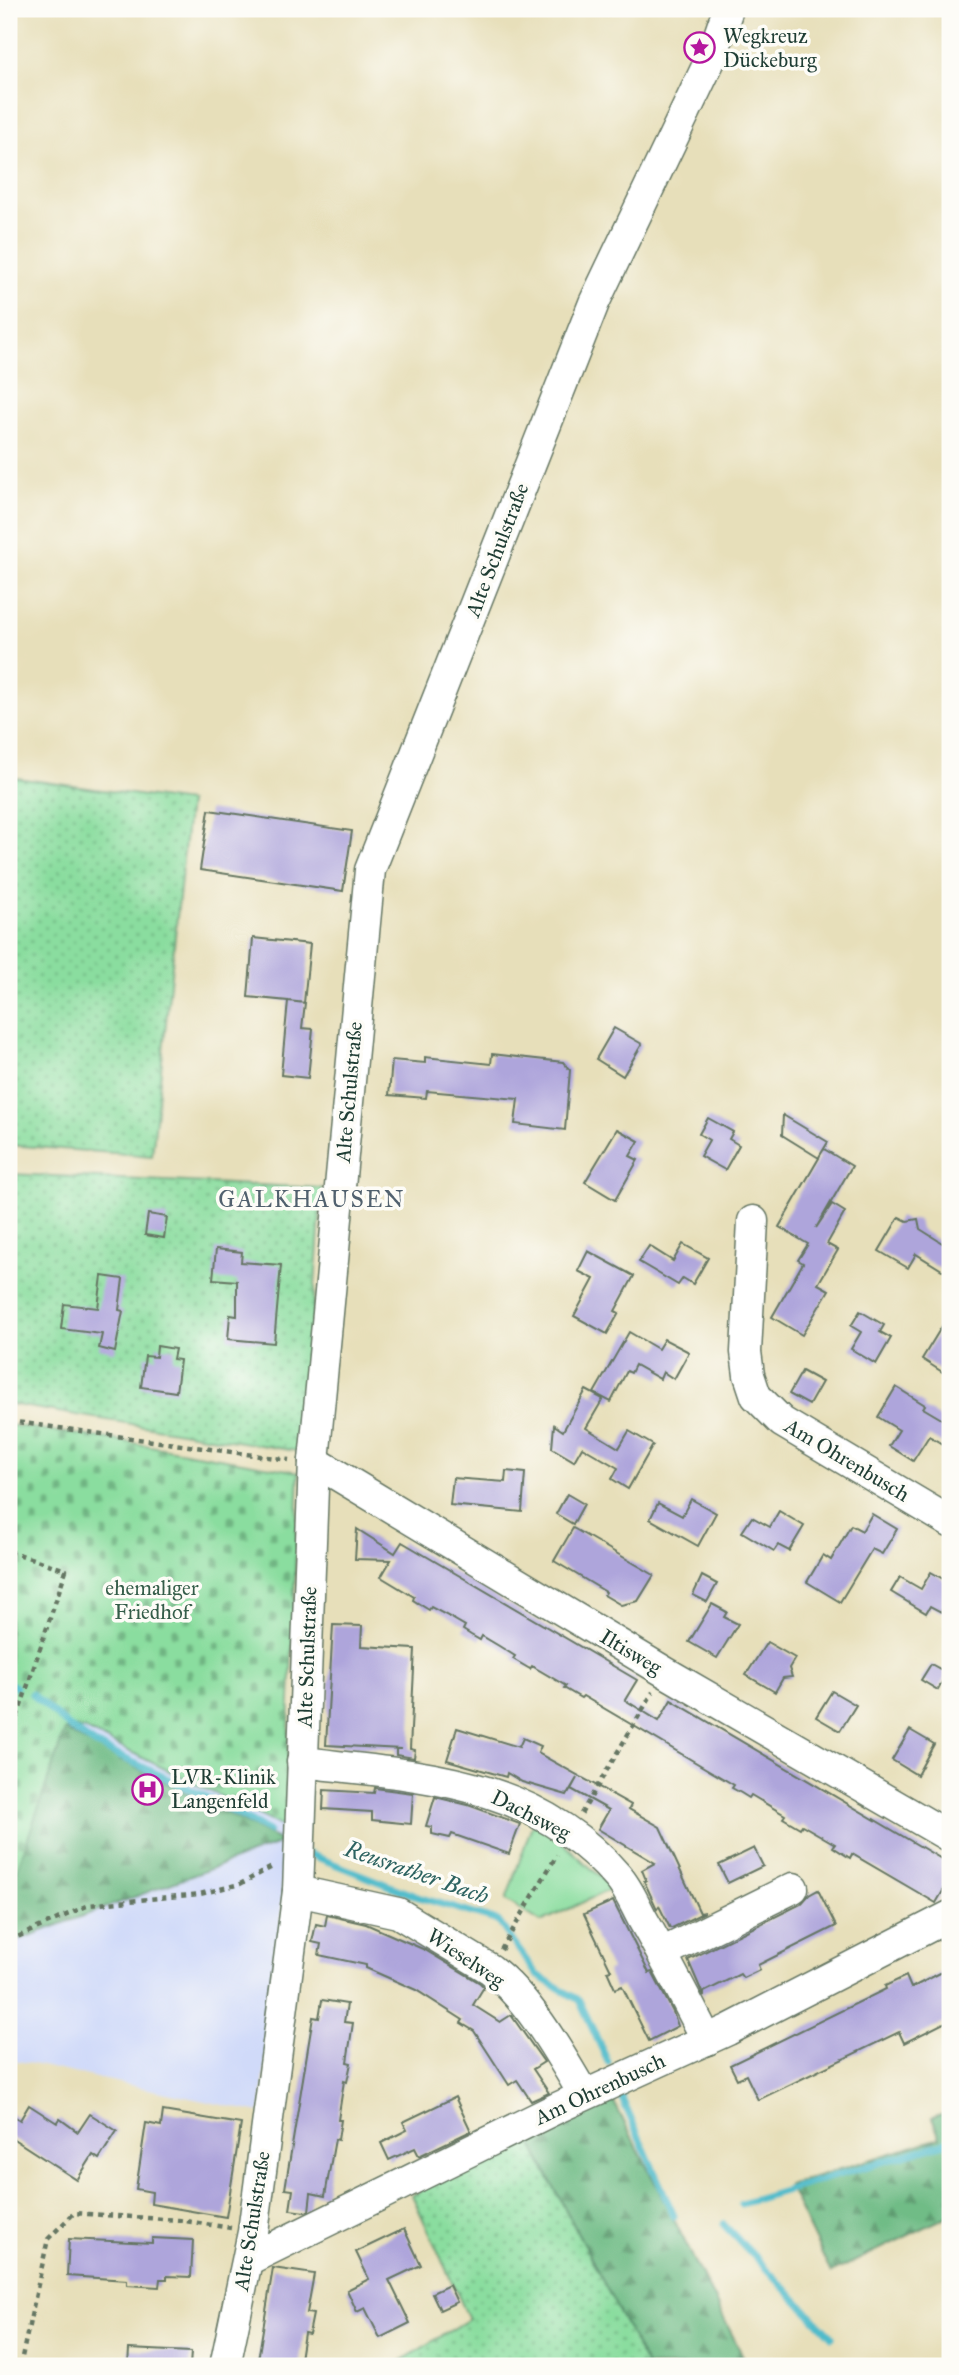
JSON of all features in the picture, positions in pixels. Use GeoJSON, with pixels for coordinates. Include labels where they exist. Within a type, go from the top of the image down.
{"type":"FeatureCollection","features":[{"type":"Feature","properties":{"kind":"street","name":"Alte Schulstraße"},"geometry":{"type":"LineString","coordinates":[[225,2366],[251,2246],[298,1891],[314,1461],[370,870],[594,303],[712,56],[728,9]]}},
{"type":"Feature","properties":{"kind":"street","name":"Am Ohrenbusch"},"geometry":{"type":"LineString","coordinates":[[753,1221],[746,1352],[749,1375],[757,1396],[782,1422],[950,1522]]}},
{"type":"Feature","properties":{"kind":"street","name":"Iltisweg"},"geometry":{"type":"LineString","coordinates":[[314,1461],[665,1672],[950,1837]]}},
{"type":"Feature","properties":{"kind":"street","name":"Dachsweg"},"geometry":{"type":"LineString","coordinates":[[302,1762],[434,1777],[503,1797],[571,1831],[619,1878],[707,2040]]}},
{"type":"Feature","properties":{"kind":"street"},"geometry":{"type":"LineString","coordinates":[[662,1953],[793,1888]]}},
{"type":"Feature","properties":{"kind":"street","name":"Wieselweg"},"geometry":{"type":"LineString","coordinates":[[298,1891],[398,1913],[490,1969],[504,1979],[553,2043],[584,2095]]}},
{"type":"Feature","properties":{"kind":"street","name":"Am Ohrenbusch"},"geometry":{"type":"LineString","coordinates":[[251,2246],[707,2040],[950,1916]]}},
{"type":"Feature","properties":{"kind":"path"},"geometry":{"type":"LineString","coordinates":[[9,1421],[314,1461]]}},
{"type":"Feature","properties":{"kind":"path"},"geometry":{"type":"LineString","coordinates":[[9,1551],[66,1570],[9,1742]]}},
{"type":"Feature","properties":{"kind":"path"},"geometry":{"type":"LineString","coordinates":[[516,1925],[665,1672]]}},
{"type":"Feature","properties":{"kind":"path"},"geometry":{"type":"LineString","coordinates":[[9,1936],[15,1938],[89,1905],[200,1894],[240,1884],[274,1866]]}},
{"type":"Feature","properties":{"kind":"path"},"geometry":{"type":"LineString","coordinates":[[20,2366],[48,2239],[74,2213],[178,2220],[251,2246]]}},
{"type":"Feature","properties":{"kind":"shaded area","name":"LVR-Klinik Langenfeld"},"geometry":{"type":"Polygon","coordinates":[[[9,1426],[289,1749],[281,1918],[260,2113],[9,2059],[9,1426]]]}},
{"type":"Feature","properties":{"kind":"green space"},"geometry":{"type":"Polygon","coordinates":[[[9,777],[189,802],[152,1156],[9,1145],[9,777]]]}},
{"type":"Feature","properties":{"kind":"green space"},"geometry":{"type":"Polygon","coordinates":[[[9,1174],[322,1188],[303,1452],[9,1404],[9,1174]]]}},
{"type":"Feature","properties":{"kind":"green space","name":"ehemaliger Friedhof"},"geometry":{"type":"Polygon","coordinates":[[[9,1425],[110,1439],[299,1472],[285,1828],[84,1729],[65,1730],[9,1893],[9,1425]]]}},
{"type":"Feature","properties":{"kind":"green space"},"geometry":{"type":"Polygon","coordinates":[[[65,1730],[283,1842],[18,1940],[9,1939],[9,1893],[65,1730]]]}},
{"type":"Feature","properties":{"kind":"green space"},"geometry":{"type":"Polygon","coordinates":[[[533,1822],[553,1834],[613,1888],[541,1922],[506,1900],[533,1822]]]}},
{"type":"Feature","properties":{"kind":"green space"},"geometry":{"type":"Polygon","coordinates":[[[614,2102],[748,2366],[647,2366],[529,2139],[614,2102]]]}},
{"type":"Feature","properties":{"kind":"green space"},"geometry":{"type":"Polygon","coordinates":[[[950,2112],[950,2215],[831,2273],[788,2185],[940,2138],[932,2118],[950,2112]]]}},
{"type":"Feature","properties":{"kind":"green space"},"geometry":{"type":"Polygon","coordinates":[[[529,2139],[647,2366],[393,2366],[469,2319],[412,2195],[529,2139]]]}},
{"type":"Feature","properties":{"kind":"building"},"geometry":{"type":"Polygon","coordinates":[[[209,810],[352,831],[343,891],[200,870],[209,810]]]}},
{"type":"Feature","properties":{"kind":"building"},"geometry":{"type":"Polygon","coordinates":[[[253,938],[310,944],[302,1028],[313,1029],[308,1078],[281,1075],[288,1001],[248,997],[253,938]]]}},
{"type":"Feature","properties":{"kind":"building"},"geometry":{"type":"Polygon","coordinates":[[[614,1028],[642,1044],[623,1076],[596,1059],[614,1028]]]}},
{"type":"Feature","properties":{"kind":"building"},"geometry":{"type":"Polygon","coordinates":[[[492,1054],[563,1062],[570,1070],[565,1130],[515,1124],[518,1099],[427,1091],[426,1098],[389,1095],[392,1060],[425,1063],[425,1057],[491,1064],[492,1054]]]}},
{"type":"Feature","properties":{"kind":"building"},"geometry":{"type":"Polygon","coordinates":[[[783,1115],[828,1142],[819,1157],[824,1149],[852,1166],[816,1228],[832,1204],[845,1212],[827,1244],[838,1250],[818,1284],[829,1290],[802,1335],[772,1317],[803,1263],[798,1260],[808,1244],[779,1227],[819,1158],[782,1135],[783,1115]]]}},
{"type":"Feature","properties":{"kind":"building"},"geometry":{"type":"Polygon","coordinates":[[[708,1118],[733,1132],[729,1139],[739,1145],[725,1170],[700,1156],[709,1140],[699,1134],[708,1118]]]}},
{"type":"Feature","properties":{"kind":"building"},"geometry":{"type":"Polygon","coordinates":[[[617,1129],[639,1141],[630,1156],[638,1160],[615,1200],[585,1182],[617,1129]]]}},
{"type":"Feature","properties":{"kind":"building"},"geometry":{"type":"Polygon","coordinates":[[[148,1214],[167,1217],[164,1238],[145,1235],[148,1214]]]}},
{"type":"Feature","properties":{"kind":"building"},"geometry":{"type":"Polygon","coordinates":[[[899,1217],[907,1221],[918,1219],[920,1229],[950,1248],[950,1275],[916,1254],[908,1268],[879,1251],[899,1217]]]}},
{"type":"Feature","properties":{"kind":"building"},"geometry":{"type":"Polygon","coordinates":[[[683,1244],[708,1258],[693,1284],[683,1278],[678,1285],[639,1262],[649,1246],[673,1261],[683,1244]]]}},
{"type":"Feature","properties":{"kind":"building"},"geometry":{"type":"Polygon","coordinates":[[[216,1249],[242,1252],[241,1262],[281,1265],[274,1343],[228,1339],[230,1315],[237,1316],[237,1281],[213,1279],[216,1249]]]}},
{"type":"Feature","properties":{"kind":"building"},"geometry":{"type":"Polygon","coordinates":[[[588,1251],[634,1276],[615,1311],[619,1313],[607,1334],[574,1316],[594,1279],[578,1271],[588,1251]]]}},
{"type":"Feature","properties":{"kind":"building"},"geometry":{"type":"Polygon","coordinates":[[[102,1276],[123,1279],[119,1310],[123,1311],[115,1352],[99,1348],[102,1334],[61,1329],[64,1304],[98,1308],[102,1276]]]}},
{"type":"Feature","properties":{"kind":"building"},"geometry":{"type":"Polygon","coordinates":[[[860,1311],[884,1325],[880,1332],[891,1338],[876,1364],[851,1349],[861,1332],[851,1326],[860,1311]]]}},
{"type":"Feature","properties":{"kind":"building"},"geometry":{"type":"Polygon","coordinates":[[[950,1313],[950,1377],[922,1359],[950,1313]]]}},
{"type":"Feature","properties":{"kind":"building"},"geometry":{"type":"Polygon","coordinates":[[[629,1332],[658,1349],[664,1339],[689,1352],[674,1379],[663,1372],[660,1379],[635,1365],[631,1373],[627,1371],[611,1402],[594,1393],[629,1332]]]}},
{"type":"Feature","properties":{"kind":"building"},"geometry":{"type":"Polygon","coordinates":[[[157,1346],[175,1349],[173,1359],[180,1360],[176,1392],[141,1387],[145,1356],[156,1357],[157,1346]]]}},
{"type":"Feature","properties":{"kind":"building"},"geometry":{"type":"Polygon","coordinates":[[[802,1371],[822,1382],[809,1405],[789,1394],[802,1371]]]}},
{"type":"Feature","properties":{"kind":"building"},"geometry":{"type":"Polygon","coordinates":[[[896,1387],[950,1424],[950,1434],[944,1445],[929,1436],[913,1461],[889,1446],[899,1430],[878,1417],[896,1387]]]}},
{"type":"Feature","properties":{"kind":"building"},"geometry":{"type":"Polygon","coordinates":[[[586,1390],[603,1399],[586,1428],[619,1448],[629,1431],[653,1445],[628,1489],[612,1479],[618,1468],[582,1447],[574,1461],[552,1448],[554,1425],[563,1431],[586,1390]]]}},
{"type":"Feature","properties":{"kind":"building"},"geometry":{"type":"Polygon","coordinates":[[[506,1471],[525,1473],[522,1512],[450,1505],[453,1478],[505,1482],[506,1471]]]}},
{"type":"Feature","properties":{"kind":"building"},"geometry":{"type":"Polygon","coordinates":[[[567,1494],[584,1504],[573,1524],[556,1514],[567,1494]]]}},
{"type":"Feature","properties":{"kind":"building"},"geometry":{"type":"Polygon","coordinates":[[[691,1499],[716,1513],[698,1546],[650,1519],[658,1503],[682,1516],[691,1499]]]}},
{"type":"Feature","properties":{"kind":"building"},"geometry":{"type":"Polygon","coordinates":[[[779,1511],[804,1526],[789,1551],[778,1545],[774,1551],[742,1532],[752,1517],[770,1527],[779,1511]]]}},
{"type":"Feature","properties":{"kind":"building"},"geometry":{"type":"Polygon","coordinates":[[[872,1514],[897,1529],[882,1554],[872,1549],[840,1602],[807,1582],[823,1555],[831,1560],[851,1525],[862,1531],[872,1514]]]}},
{"type":"Feature","properties":{"kind":"building"},"geometry":{"type":"Polygon","coordinates":[[[573,1528],[654,1575],[638,1601],[621,1605],[604,1595],[606,1592],[554,1561],[573,1528]]]}},
{"type":"Feature","properties":{"kind":"building"},"geometry":{"type":"Polygon","coordinates":[[[357,1529],[395,1553],[402,1542],[637,1680],[625,1700],[659,1721],[671,1700],[950,1864],[950,1879],[936,1903],[852,1854],[850,1858],[833,1847],[835,1844],[802,1825],[800,1828],[783,1818],[785,1815],[751,1795],[749,1798],[732,1788],[734,1785],[583,1696],[581,1698],[532,1666],[530,1669],[513,1659],[515,1656],[499,1646],[482,1636],[480,1640],[463,1630],[465,1626],[413,1600],[414,1597],[381,1577],[391,1560],[355,1559],[357,1529]]]}},
{"type":"Feature","properties":{"kind":"building"},"geometry":{"type":"Polygon","coordinates":[[[931,1572],[950,1583],[950,1597],[941,1612],[930,1606],[926,1613],[891,1592],[900,1577],[921,1589],[931,1572]]]}},
{"type":"Feature","properties":{"kind":"building"},"geometry":{"type":"Polygon","coordinates":[[[702,1576],[717,1584],[707,1602],[693,1595],[702,1576]]]}},
{"type":"Feature","properties":{"kind":"building"},"geometry":{"type":"Polygon","coordinates":[[[712,1604],[727,1612],[724,1617],[738,1624],[717,1658],[689,1642],[712,1604]]]}},
{"type":"Feature","properties":{"kind":"building"},"geometry":{"type":"Polygon","coordinates":[[[333,1625],[362,1626],[361,1646],[415,1649],[410,1749],[415,1750],[414,1758],[396,1755],[396,1749],[402,1749],[326,1745],[333,1625]]]}},
{"type":"Feature","properties":{"kind":"building"},"geometry":{"type":"Polygon","coordinates":[[[767,1642],[795,1658],[789,1668],[792,1677],[783,1678],[775,1692],[746,1675],[767,1642]]]}},
{"type":"Feature","properties":{"kind":"building"},"geometry":{"type":"Polygon","coordinates":[[[931,1664],[947,1673],[938,1690],[921,1680],[931,1664]]]}},
{"type":"Feature","properties":{"kind":"building"},"geometry":{"type":"Polygon","coordinates":[[[832,1691],[856,1705],[840,1731],[816,1717],[832,1691]]]}},
{"type":"Feature","properties":{"kind":"building"},"geometry":{"type":"Polygon","coordinates":[[[457,1728],[519,1747],[523,1738],[541,1746],[538,1753],[631,1805],[629,1809],[660,1827],[700,1913],[705,1912],[670,1928],[659,1906],[657,1909],[644,1881],[646,1880],[642,1870],[655,1863],[598,1829],[609,1810],[571,1789],[577,1778],[567,1795],[522,1782],[507,1773],[506,1777],[447,1760],[457,1728]]]}},
{"type":"Feature","properties":{"kind":"building"},"geometry":{"type":"Polygon","coordinates":[[[910,1730],[934,1744],[917,1775],[892,1760],[910,1730]]]}},
{"type":"Feature","properties":{"kind":"building"},"geometry":{"type":"Polygon","coordinates":[[[375,1788],[413,1793],[411,1824],[372,1820],[372,1812],[323,1809],[324,1790],[374,1793],[375,1788]]]}},
{"type":"Feature","properties":{"kind":"building"},"geometry":{"type":"Polygon","coordinates":[[[435,1797],[468,1805],[520,1824],[509,1854],[452,1834],[450,1838],[432,1834],[432,1827],[426,1826],[435,1797]]]}},
{"type":"Feature","properties":{"kind":"building"},"geometry":{"type":"Polygon","coordinates":[[[754,1848],[763,1866],[728,1883],[719,1865],[754,1848]]]}},
{"type":"Feature","properties":{"kind":"building"},"geometry":{"type":"Polygon","coordinates":[[[818,1890],[836,1926],[758,1965],[760,1970],[743,1978],[740,1974],[704,1992],[704,1997],[688,1960],[801,1904],[818,1890]]]}},
{"type":"Feature","properties":{"kind":"building"},"geometry":{"type":"Polygon","coordinates":[[[613,1901],[678,2026],[649,2041],[622,1986],[615,1989],[607,1971],[611,1970],[584,1914],[613,1901]]]}},
{"type":"Feature","properties":{"kind":"building"},"geometry":{"type":"Polygon","coordinates":[[[327,1915],[366,1924],[425,1950],[480,1983],[484,1987],[473,2005],[500,2022],[511,2015],[544,2062],[533,2069],[549,2093],[531,2101],[517,2080],[509,2085],[474,2031],[461,2023],[463,2020],[416,1990],[366,1968],[366,1965],[319,1955],[321,1944],[312,1942],[316,1924],[325,1926],[327,1915]]]}},
{"type":"Feature","properties":{"kind":"building"},"geometry":{"type":"Polygon","coordinates":[[[950,1968],[950,2020],[904,2043],[899,2032],[758,2100],[746,2075],[737,2079],[730,2065],[886,1989],[885,1986],[906,1976],[911,1988],[950,1968]]]}},
{"type":"Feature","properties":{"kind":"building"},"geometry":{"type":"Polygon","coordinates":[[[322,2000],[347,2004],[344,2022],[353,2023],[347,2062],[351,2063],[347,2082],[344,2081],[338,2140],[335,2139],[325,2196],[311,2193],[309,2211],[305,2212],[290,2210],[293,2190],[285,2189],[313,2017],[319,2018],[322,2000]]]}},
{"type":"Feature","properties":{"kind":"building"},"geometry":{"type":"Polygon","coordinates":[[[455,2097],[471,2131],[419,2156],[415,2148],[389,2160],[381,2143],[407,2130],[403,2122],[455,2097]]]}},
{"type":"Feature","properties":{"kind":"building"},"geometry":{"type":"Polygon","coordinates":[[[29,2105],[57,2123],[60,2119],[78,2132],[90,2114],[117,2131],[99,2159],[93,2155],[77,2180],[9,2136],[9,2113],[20,2120],[29,2105]]]}},
{"type":"Feature","properties":{"kind":"building"},"geometry":{"type":"Polygon","coordinates":[[[163,2111],[241,2124],[226,2217],[151,2204],[152,2192],[136,2189],[146,2123],[161,2126],[163,2111]]]}},
{"type":"Feature","properties":{"kind":"building"},"geometry":{"type":"Polygon","coordinates":[[[404,2229],[421,2265],[389,2280],[410,2323],[380,2338],[365,2308],[357,2312],[347,2290],[369,2279],[356,2252],[404,2229]]]}},
{"type":"Feature","properties":{"kind":"building"},"geometry":{"type":"Polygon","coordinates":[[[152,2238],[193,2240],[191,2277],[167,2276],[167,2279],[160,2279],[159,2287],[127,2285],[127,2280],[67,2276],[69,2239],[152,2243],[152,2238]]]}},
{"type":"Feature","properties":{"kind":"building"},"geometry":{"type":"Polygon","coordinates":[[[273,2268],[314,2274],[307,2313],[313,2314],[309,2334],[304,2333],[299,2366],[257,2366],[273,2268]]]}},
{"type":"Feature","properties":{"kind":"building"},"geometry":{"type":"Polygon","coordinates":[[[449,2285],[457,2302],[440,2310],[432,2293],[449,2285]]]}},
{"type":"Feature","properties":{"kind":"building"},"geometry":{"type":"Polygon","coordinates":[[[129,2349],[191,2352],[190,2366],[128,2366],[129,2349]]]}},
{"type":"Feature","properties":{"kind":"waterway","name":"Reusrather Bach"},"geometry":{"type":"LineString","coordinates":[[9,1683],[16,1687]]}},
{"type":"Feature","properties":{"kind":"waterway","name":"Reusrather Bach"},"geometry":{"type":"LineString","coordinates":[[32,1694],[70,1728],[96,1745],[204,1796],[268,1831]]}},
{"type":"Feature","properties":{"kind":"waterway","name":"Reusrather Bach"},"geometry":{"type":"LineString","coordinates":[[309,1854],[418,1897],[498,1921],[537,1975],[579,2000],[608,2062]]}},
{"type":"Feature","properties":{"kind":"waterway","name":"Reusrather Bach"},"geometry":{"type":"LineString","coordinates":[[619,2092],[674,2216]]}},
{"type":"Feature","properties":{"kind":"waterway","name":"Reusrather Bach"},"geometry":{"type":"LineString","coordinates":[[741,2204],[950,2140]]}},
{"type":"Feature","properties":{"kind":"waterway"},"geometry":{"type":"LineString","coordinates":[[724,2225],[832,2337]]}},
{"type":"Feature","properties":{"kind":"place","name":"Wegkreuz Dückeburg"},"geometry":{"type":"Point","coordinates":[700,48]}},
{"type":"Feature","properties":{"kind":"place","name":"LVR-Klinik Langenfeld"},"geometry":{"type":"Point","coordinates":[148,1789]}},
{"type":"Feature","properties":{"kind":"district","name":"GALKHAUSEN"},"geometry":{"type":"Point","coordinates":[312,1199]}}]}
